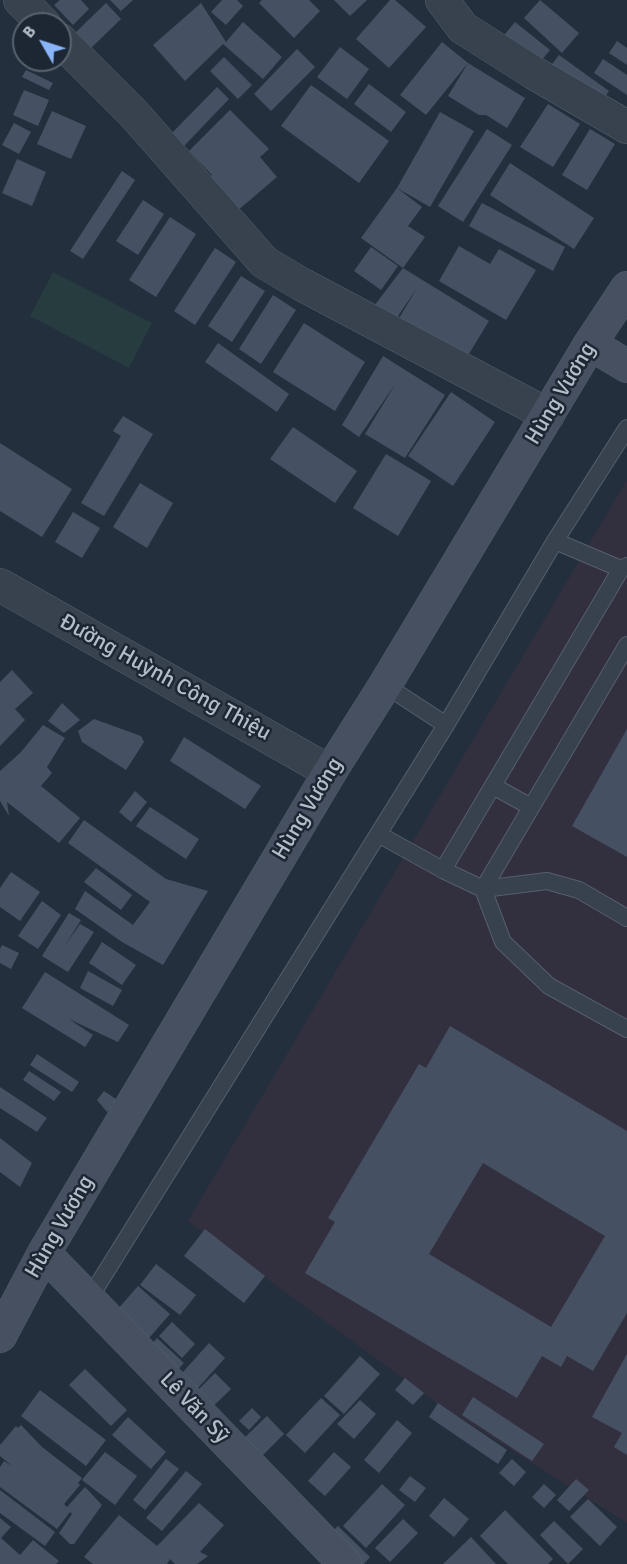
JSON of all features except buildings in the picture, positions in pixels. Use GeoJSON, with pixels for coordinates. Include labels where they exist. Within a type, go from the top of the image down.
{"type":"FeatureCollection","features":[{"type":"Feature","properties":{"kind":"main road","name":"Hùng Vương"},"geometry":{"type":"LineString","coordinates":[[0,1336],[44,1253],[330,772],[386,685],[627,288]]}},
{"type":"Feature","properties":{"kind":"main road"},"geometry":{"type":"LineString","coordinates":[[591,344],[627,366]]}},
{"type":"Feature","properties":{"kind":"main road","name":"Lê Văn Sỹ"},"geometry":{"type":"LineString","coordinates":[[44,1253],[345,1564]]}},
{"type":"Feature","properties":{"kind":"street"},"geometry":{"type":"LineString","coordinates":[[20,0],[32,12]]}},
{"type":"Feature","properties":{"kind":"street"},"geometry":{"type":"LineString","coordinates":[[442,0],[463,28],[552,84],[627,127]]}},
{"type":"Feature","properties":{"kind":"street"},"geometry":{"type":"LineString","coordinates":[[72,52],[134,114],[264,262],[301,284],[548,415]]}},
{"type":"Feature","properties":{"kind":"street","name":"Đường Huỳnh Công Thiệu"},"geometry":{"type":"LineString","coordinates":[[0,585],[330,772]]}},
{"type":"Feature","properties":{"kind":"lane"},"geometry":{"type":"LineString","coordinates":[[89,1299],[447,725],[555,541],[627,428]]}},
{"type":"Feature","properties":{"kind":"lane"},"geometry":{"type":"LineString","coordinates":[[442,870],[624,568],[555,541]]}},
{"type":"Feature","properties":{"kind":"lane"},"geometry":{"type":"LineString","coordinates":[[483,889],[627,645]]}},
{"type":"Feature","properties":{"kind":"lane"},"geometry":{"type":"LineString","coordinates":[[386,685],[447,725]]}},
{"type":"Feature","properties":{"kind":"lane"},"geometry":{"type":"LineString","coordinates":[[493,786],[531,807]]}},
{"type":"Feature","properties":{"kind":"lane"},"geometry":{"type":"LineString","coordinates":[[378,834],[442,870],[483,889],[547,881],[579,890],[627,918]]}},
{"type":"Feature","properties":{"kind":"lane"},"geometry":{"type":"LineString","coordinates":[[483,889],[503,942],[549,986],[627,1029]]}},
{"type":"Feature","properties":{"kind":"shaded area"},"geometry":{"type":"Polygon","coordinates":[[[627,480],[627,1523],[437,1403],[188,1221],[627,480]]]}},
{"type":"Feature","properties":{"kind":"green space"},"geometry":{"type":"Polygon","coordinates":[[[53,272],[152,323],[129,368],[30,316],[53,272]]]}}]}
